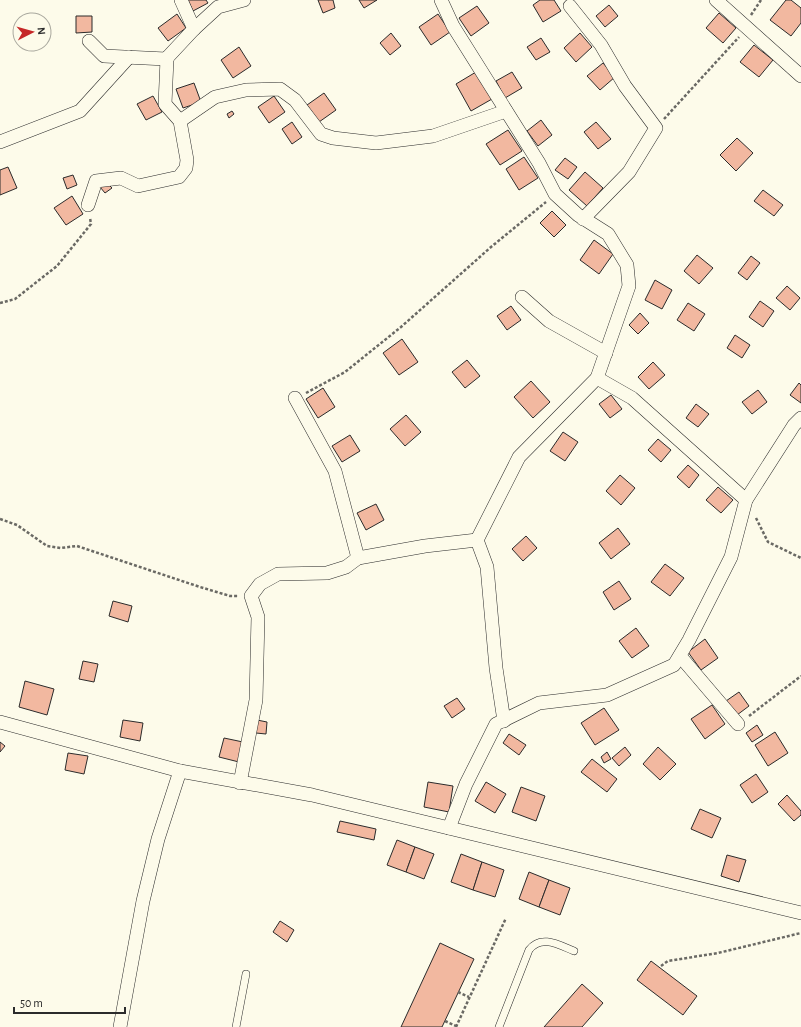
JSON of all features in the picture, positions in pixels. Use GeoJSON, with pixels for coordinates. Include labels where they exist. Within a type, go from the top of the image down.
{"type":"FeatureCollection","features":[{"type":"Feature","properties":{"kind":"street"},"geometry":{"type":"LineString","coordinates":[[181,0],[194,29]]}},
{"type":"Feature","properties":{"kind":"street"},"geometry":{"type":"LineString","coordinates":[[88,205],[96,181],[121,178],[138,186],[179,176],[186,168],[188,160],[180,121],[165,104],[167,58],[194,29],[218,7],[244,0]]}},
{"type":"Feature","properties":{"kind":"street"},"geometry":{"type":"LineString","coordinates":[[441,0],[453,26],[539,163],[555,194],[583,219],[608,234],[627,265],[629,286],[597,378],[519,457],[477,540],[487,567],[496,668],[504,721]]}},
{"type":"Feature","properties":{"kind":"street"},"geometry":{"type":"LineString","coordinates":[[716,0],[801,76]]}},
{"type":"Feature","properties":{"kind":"street"},"geometry":{"type":"LineString","coordinates":[[570,6],[601,45],[625,86],[656,128],[628,172],[583,219]]}},
{"type":"Feature","properties":{"kind":"street"},"geometry":{"type":"LineString","coordinates":[[89,41],[104,56],[129,58],[167,58]]}},
{"type":"Feature","properties":{"kind":"street"},"geometry":{"type":"LineString","coordinates":[[0,142],[80,111],[129,58]]}},
{"type":"Feature","properties":{"kind":"street"},"geometry":{"type":"LineString","coordinates":[[180,121],[215,97],[246,90],[280,88],[295,100],[321,134],[333,138],[376,143],[433,136],[506,111]]}},
{"type":"Feature","properties":{"kind":"street"},"geometry":{"type":"LineString","coordinates":[[522,297],[549,321],[606,353]]}},
{"type":"Feature","properties":{"kind":"street"},"geometry":{"type":"LineString","coordinates":[[597,378],[632,398],[746,500]]}},
{"type":"Feature","properties":{"kind":"street"},"geometry":{"type":"LineString","coordinates":[[296,398],[335,471],[358,558]]}},
{"type":"Feature","properties":{"kind":"street"},"geometry":{"type":"LineString","coordinates":[[449,828],[473,770],[496,724],[539,703],[607,695],[674,665],[731,557],[746,500],[794,425],[801,418]]}},
{"type":"Feature","properties":{"kind":"street"},"geometry":{"type":"LineString","coordinates":[[240,783],[256,700],[258,617],[251,596],[260,584],[278,574],[327,573],[346,567],[358,558],[425,546],[477,540]]}},
{"type":"Feature","properties":{"kind":"street"},"geometry":{"type":"LineString","coordinates":[[680,656],[738,724]]}},
{"type":"Feature","properties":{"kind":"street"},"geometry":{"type":"LineString","coordinates":[[0,722],[180,771],[312,795],[801,913]]}},
{"type":"Feature","properties":{"kind":"street"},"geometry":{"type":"LineString","coordinates":[[120,1027],[143,901],[158,839],[180,771]]}},
{"type":"Feature","properties":{"kind":"lane"},"geometry":{"type":"LineString","coordinates":[[499,1027],[529,950],[533,944],[539,941],[547,941],[574,951]]}},
{"type":"Feature","properties":{"kind":"lane"},"geometry":{"type":"LineString","coordinates":[[236,1027],[246,974]]}},
{"type":"Feature","properties":{"kind":"path"},"geometry":{"type":"LineString","coordinates":[[656,128],[748,28]]}},
{"type":"Feature","properties":{"kind":"path"},"geometry":{"type":"LineString","coordinates":[[296,398],[345,372],[401,327],[491,247],[555,194]]}},
{"type":"Feature","properties":{"kind":"path"},"geometry":{"type":"LineString","coordinates":[[0,303],[15,299],[57,266],[91,224],[88,205]]}},
{"type":"Feature","properties":{"kind":"path"},"geometry":{"type":"LineString","coordinates":[[746,500],[768,542],[801,558]]}},
{"type":"Feature","properties":{"kind":"path"},"geometry":{"type":"LineString","coordinates":[[0,519],[17,525],[47,546],[61,548],[76,546],[125,564],[230,596],[251,596]]}},
{"type":"Feature","properties":{"kind":"path"},"geometry":{"type":"LineString","coordinates":[[738,724],[801,676]]}},
{"type":"Feature","properties":{"kind":"path"},"geometry":{"type":"LineString","coordinates":[[445,1021],[456,1026],[506,918]]}},
{"type":"Feature","properties":{"kind":"path"},"geometry":{"type":"LineString","coordinates":[[661,966],[668,961],[718,954],[801,933]]}},
{"type":"Feature","properties":{"kind":"path"},"geometry":{"type":"LineString","coordinates":[[458,992],[469,997]]}},
{"type":"Feature","properties":{"kind":"building"},"geometry":{"type":"Polygon","coordinates":[[[188,0],[206,0],[208,3],[193,11],[188,0]]]}},
{"type":"Feature","properties":{"kind":"building"},"geometry":{"type":"Polygon","coordinates":[[[318,0],[333,0],[335,8],[323,13],[318,0]]]}},
{"type":"Feature","properties":{"kind":"building"},"geometry":{"type":"Polygon","coordinates":[[[359,0],[377,0],[364,8],[359,0]]]}},
{"type":"Feature","properties":{"kind":"building"},"geometry":{"type":"Polygon","coordinates":[[[540,0],[554,0],[561,11],[543,22],[533,5],[540,0]]]}},
{"type":"Feature","properties":{"kind":"building"},"geometry":{"type":"Polygon","coordinates":[[[786,0],[791,0],[801,8],[801,23],[791,36],[770,20],[786,0]]]}},
{"type":"Feature","properties":{"kind":"building"},"geometry":{"type":"Polygon","coordinates":[[[609,5],[618,16],[605,27],[596,16],[609,5]]]}},
{"type":"Feature","properties":{"kind":"building"},"geometry":{"type":"Polygon","coordinates":[[[477,6],[489,23],[471,36],[459,18],[477,6]]]}},
{"type":"Feature","properties":{"kind":"building"},"geometry":{"type":"Polygon","coordinates":[[[719,13],[736,28],[723,43],[706,28],[719,13]]]}},
{"type":"Feature","properties":{"kind":"building"},"geometry":{"type":"Polygon","coordinates":[[[177,14],[186,28],[168,41],[158,28],[177,14]]]}},
{"type":"Feature","properties":{"kind":"building"},"geometry":{"type":"Polygon","coordinates":[[[438,14],[450,32],[431,45],[419,27],[438,14]]]}},
{"type":"Feature","properties":{"kind":"building"},"geometry":{"type":"Polygon","coordinates":[[[76,16],[92,16],[92,32],[76,33],[76,16]]]}},
{"type":"Feature","properties":{"kind":"building"},"geometry":{"type":"Polygon","coordinates":[[[391,33],[401,46],[390,55],[380,43],[391,33]]]}},
{"type":"Feature","properties":{"kind":"building"},"geometry":{"type":"Polygon","coordinates":[[[580,33],[592,47],[576,62],[564,48],[580,33]]]}},
{"type":"Feature","properties":{"kind":"building"},"geometry":{"type":"Polygon","coordinates":[[[541,38],[550,52],[536,60],[527,47],[541,38]]]}},
{"type":"Feature","properties":{"kind":"building"},"geometry":{"type":"Polygon","coordinates":[[[754,45],[773,60],[759,77],[740,62],[754,45]]]}},
{"type":"Feature","properties":{"kind":"building"},"geometry":{"type":"Polygon","coordinates":[[[239,47],[251,66],[233,78],[221,60],[239,47]]]}},
{"type":"Feature","properties":{"kind":"building"},"geometry":{"type":"Polygon","coordinates":[[[603,63],[615,77],[600,90],[587,76],[603,63]]]}},
{"type":"Feature","properties":{"kind":"building"},"geometry":{"type":"Polygon","coordinates":[[[476,72],[492,99],[471,111],[456,84],[476,72]]]}},
{"type":"Feature","properties":{"kind":"building"},"geometry":{"type":"Polygon","coordinates":[[[512,72],[522,88],[505,98],[496,81],[512,72]]]}},
{"type":"Feature","properties":{"kind":"building"},"geometry":{"type":"Polygon","coordinates":[[[194,83],[201,102],[183,108],[176,89],[194,83]]]}},
{"type":"Feature","properties":{"kind":"building"},"geometry":{"type":"Polygon","coordinates":[[[324,93],[336,110],[319,122],[307,105],[324,93]]]}},
{"type":"Feature","properties":{"kind":"building"},"geometry":{"type":"Polygon","coordinates":[[[153,96],[162,112],[146,120],[137,104],[153,96]]]}},
{"type":"Feature","properties":{"kind":"building"},"geometry":{"type":"Polygon","coordinates":[[[274,96],[285,112],[269,123],[258,107],[274,96]]]}},
{"type":"Feature","properties":{"kind":"building"},"geometry":{"type":"Polygon","coordinates":[[[232,111],[234,114],[229,118],[227,114],[232,111]]]}},
{"type":"Feature","properties":{"kind":"building"},"geometry":{"type":"Polygon","coordinates":[[[541,120],[552,135],[538,146],[527,131],[541,120]]]}},
{"type":"Feature","properties":{"kind":"building"},"geometry":{"type":"Polygon","coordinates":[[[292,122],[302,137],[292,144],[282,129],[292,122]]]}},
{"type":"Feature","properties":{"kind":"building"},"geometry":{"type":"Polygon","coordinates":[[[596,122],[611,139],[598,149],[584,132],[596,122]]]}},
{"type":"Feature","properties":{"kind":"building"},"geometry":{"type":"Polygon","coordinates":[[[508,130],[522,151],[500,165],[486,144],[508,130]]]}},
{"type":"Feature","properties":{"kind":"building"},"geometry":{"type":"Polygon","coordinates":[[[737,138],[753,153],[736,171],[720,155],[737,138]]]}},
{"type":"Feature","properties":{"kind":"building"},"geometry":{"type":"Polygon","coordinates":[[[524,157],[538,178],[519,190],[506,169],[524,157]]]}},
{"type":"Feature","properties":{"kind":"building"},"geometry":{"type":"Polygon","coordinates":[[[565,158],[577,167],[568,179],[555,170],[565,158]]]}},
{"type":"Feature","properties":{"kind":"building"},"geometry":{"type":"Polygon","coordinates":[[[8,167],[17,188],[0,195],[0,170],[8,167]]]}},
{"type":"Feature","properties":{"kind":"building"},"geometry":{"type":"Polygon","coordinates":[[[585,172],[603,188],[587,206],[569,190],[585,172]]]}},
{"type":"Feature","properties":{"kind":"building"},"geometry":{"type":"Polygon","coordinates":[[[73,175],[77,185],[67,189],[63,178],[73,175]]]}},
{"type":"Feature","properties":{"kind":"building"},"geometry":{"type":"Polygon","coordinates":[[[106,182],[112,188],[105,193],[100,187],[106,182]]]}},
{"type":"Feature","properties":{"kind":"building"},"geometry":{"type":"Polygon","coordinates":[[[763,190],[783,205],[774,216],[754,201],[763,190]]]}},
{"type":"Feature","properties":{"kind":"building"},"geometry":{"type":"Polygon","coordinates":[[[72,196],[83,214],[66,225],[54,208],[72,196]]]}},
{"type":"Feature","properties":{"kind":"building"},"geometry":{"type":"Polygon","coordinates":[[[552,211],[566,225],[554,237],[540,223],[552,211]]]}},
{"type":"Feature","properties":{"kind":"building"},"geometry":{"type":"Polygon","coordinates":[[[594,240],[613,254],[599,274],[580,260],[594,240]]]}},
{"type":"Feature","properties":{"kind":"building"},"geometry":{"type":"Polygon","coordinates":[[[697,255],[713,268],[699,284],[684,271],[697,255]]]}},
{"type":"Feature","properties":{"kind":"building"},"geometry":{"type":"Polygon","coordinates":[[[751,256],[760,263],[747,280],[738,273],[751,256]]]}},
{"type":"Feature","properties":{"kind":"building"},"geometry":{"type":"Polygon","coordinates":[[[655,280],[672,290],[662,309],[645,300],[655,280]]]}},
{"type":"Feature","properties":{"kind":"building"},"geometry":{"type":"Polygon","coordinates":[[[787,286],[800,298],[790,310],[776,298],[787,286]]]}},
{"type":"Feature","properties":{"kind":"building"},"geometry":{"type":"Polygon","coordinates":[[[760,301],[774,311],[763,327],[749,317],[760,301]]]}},
{"type":"Feature","properties":{"kind":"building"},"geometry":{"type":"Polygon","coordinates":[[[688,303],[705,314],[694,331],[677,320],[688,303]]]}},
{"type":"Feature","properties":{"kind":"building"},"geometry":{"type":"Polygon","coordinates":[[[511,306],[521,320],[507,330],[497,316],[511,306]]]}},
{"type":"Feature","properties":{"kind":"building"},"geometry":{"type":"Polygon","coordinates":[[[640,313],[649,323],[638,334],[629,325],[640,313]]]}},
{"type":"Feature","properties":{"kind":"building"},"geometry":{"type":"Polygon","coordinates":[[[735,335],[750,345],[742,358],[727,348],[735,335]]]}},
{"type":"Feature","properties":{"kind":"building"},"geometry":{"type":"Polygon","coordinates":[[[402,339],[418,362],[399,375],[383,353],[402,339]]]}},
{"type":"Feature","properties":{"kind":"building"},"geometry":{"type":"Polygon","coordinates":[[[467,360],[480,376],[465,388],[452,372],[467,360]]]}},
{"type":"Feature","properties":{"kind":"building"},"geometry":{"type":"Polygon","coordinates":[[[653,362],[665,375],[649,389],[638,377],[653,362]]]}},
{"type":"Feature","properties":{"kind":"building"},"geometry":{"type":"Polygon","coordinates":[[[531,381],[550,402],[533,418],[514,397],[531,381]]]}},
{"type":"Feature","properties":{"kind":"building"},"geometry":{"type":"Polygon","coordinates":[[[799,383],[801,385],[801,403],[790,395],[799,383]]]}},
{"type":"Feature","properties":{"kind":"building"},"geometry":{"type":"Polygon","coordinates":[[[323,388],[335,407],[318,418],[306,399],[323,388]]]}},
{"type":"Feature","properties":{"kind":"building"},"geometry":{"type":"Polygon","coordinates":[[[758,390],[767,402],[752,414],[742,402],[758,390]]]}},
{"type":"Feature","properties":{"kind":"building"},"geometry":{"type":"Polygon","coordinates":[[[611,395],[622,409],[610,418],[599,404],[611,395]]]}},
{"type":"Feature","properties":{"kind":"building"},"geometry":{"type":"Polygon","coordinates":[[[696,404],[709,414],[698,427],[686,418],[696,404]]]}},
{"type":"Feature","properties":{"kind":"building"},"geometry":{"type":"Polygon","coordinates":[[[406,415],[421,432],[405,446],[390,429],[406,415]]]}},
{"type":"Feature","properties":{"kind":"building"},"geometry":{"type":"Polygon","coordinates":[[[563,432],[578,442],[565,461],[550,451],[563,432]]]}},
{"type":"Feature","properties":{"kind":"building"},"geometry":{"type":"Polygon","coordinates":[[[350,435],[360,451],[342,462],[332,446],[350,435]]]}},
{"type":"Feature","properties":{"kind":"building"},"geometry":{"type":"Polygon","coordinates":[[[658,439],[671,450],[661,462],[648,450],[658,439]]]}},
{"type":"Feature","properties":{"kind":"building"},"geometry":{"type":"Polygon","coordinates":[[[688,465],[699,475],[689,488],[677,477],[688,465]]]}},
{"type":"Feature","properties":{"kind":"building"},"geometry":{"type":"Polygon","coordinates":[[[620,475],[635,488],[621,505],[606,491],[620,475]]]}},
{"type":"Feature","properties":{"kind":"building"},"geometry":{"type":"Polygon","coordinates":[[[718,487],[733,500],[721,513],[706,500],[718,487]]]}},
{"type":"Feature","properties":{"kind":"building"},"geometry":{"type":"Polygon","coordinates":[[[376,504],[384,520],[366,530],[357,513],[376,504]]]}},
{"type":"Feature","properties":{"kind":"building"},"geometry":{"type":"Polygon","coordinates":[[[618,528],[630,544],[611,559],[599,543],[618,528]]]}},
{"type":"Feature","properties":{"kind":"building"},"geometry":{"type":"Polygon","coordinates":[[[526,536],[537,548],[523,561],[512,549],[526,536]]]}},
{"type":"Feature","properties":{"kind":"building"},"geometry":{"type":"Polygon","coordinates":[[[665,564],[684,578],[670,596],[651,582],[665,564]]]}},
{"type":"Feature","properties":{"kind":"building"},"geometry":{"type":"Polygon","coordinates":[[[619,581],[631,599],[614,610],[603,592],[619,581]]]}},
{"type":"Feature","properties":{"kind":"building"},"geometry":{"type":"Polygon","coordinates":[[[113,601],[132,606],[128,622],[109,616],[113,601]]]}},
{"type":"Feature","properties":{"kind":"building"},"geometry":{"type":"Polygon","coordinates":[[[636,628],[649,646],[632,658],[619,641],[636,628]]]}},
{"type":"Feature","properties":{"kind":"building"},"geometry":{"type":"Polygon","coordinates":[[[705,639],[718,658],[701,670],[688,652],[705,639]]]}},
{"type":"Feature","properties":{"kind":"building"},"geometry":{"type":"Polygon","coordinates":[[[83,661],[98,664],[94,682],[79,679],[83,661]]]}},
{"type":"Feature","properties":{"kind":"building"},"geometry":{"type":"Polygon","coordinates":[[[25,681],[54,689],[47,715],[19,707],[25,681]]]}},
{"type":"Feature","properties":{"kind":"building"},"geometry":{"type":"Polygon","coordinates":[[[739,692],[749,706],[737,715],[726,701],[739,692]]]}},
{"type":"Feature","properties":{"kind":"building"},"geometry":{"type":"Polygon","coordinates":[[[457,698],[465,709],[452,718],[444,706],[457,698]]]}},
{"type":"Feature","properties":{"kind":"building"},"geometry":{"type":"Polygon","coordinates":[[[712,705],[725,724],[705,739],[691,719],[712,705]]]}},
{"type":"Feature","properties":{"kind":"building"},"geometry":{"type":"Polygon","coordinates":[[[604,708],[619,730],[595,745],[581,723],[604,708]]]}},
{"type":"Feature","properties":{"kind":"building"},"geometry":{"type":"Polygon","coordinates":[[[123,720],[143,723],[140,741],[120,737],[123,720]]]}},
{"type":"Feature","properties":{"kind":"building"},"geometry":{"type":"Polygon","coordinates":[[[257,720],[267,722],[266,734],[256,733],[257,720]]]}},
{"type":"Feature","properties":{"kind":"building"},"geometry":{"type":"Polygon","coordinates":[[[757,725],[763,735],[752,742],[746,733],[757,725]]]}},
{"type":"Feature","properties":{"kind":"building"},"geometry":{"type":"Polygon","coordinates":[[[775,732],[788,753],[768,766],[755,745],[775,732]]]}},
{"type":"Feature","properties":{"kind":"building"},"geometry":{"type":"Polygon","coordinates":[[[509,734],[526,745],[519,755],[503,743],[509,734]]]}},
{"type":"Feature","properties":{"kind":"building"},"geometry":{"type":"Polygon","coordinates":[[[224,738],[243,742],[239,762],[219,757],[224,738]]]}},
{"type":"Feature","properties":{"kind":"building"},"geometry":{"type":"Polygon","coordinates":[[[0,742],[5,746],[0,752],[0,742]]]}},
{"type":"Feature","properties":{"kind":"building"},"geometry":{"type":"Polygon","coordinates":[[[625,747],[631,755],[619,766],[612,758],[625,747]]]}},
{"type":"Feature","properties":{"kind":"building"},"geometry":{"type":"Polygon","coordinates":[[[658,747],[676,764],[660,780],[643,764],[658,747]]]}},
{"type":"Feature","properties":{"kind":"building"},"geometry":{"type":"Polygon","coordinates":[[[607,752],[611,759],[604,763],[601,757],[607,752]]]}},
{"type":"Feature","properties":{"kind":"building"},"geometry":{"type":"Polygon","coordinates":[[[68,753],[88,756],[84,774],[65,770],[68,753]]]}},
{"type":"Feature","properties":{"kind":"building"},"geometry":{"type":"Polygon","coordinates":[[[592,759],[617,779],[607,792],[581,772],[592,759]]]}},
{"type":"Feature","properties":{"kind":"building"},"geometry":{"type":"Polygon","coordinates":[[[756,774],[768,792],[752,803],[740,785],[756,774]]]}},
{"type":"Feature","properties":{"kind":"building"},"geometry":{"type":"Polygon","coordinates":[[[428,782],[453,786],[449,812],[424,807],[428,782]]]}},
{"type":"Feature","properties":{"kind":"building"},"geometry":{"type":"Polygon","coordinates":[[[486,782],[506,794],[495,813],[475,801],[486,782]]]}},
{"type":"Feature","properties":{"kind":"building"},"geometry":{"type":"Polygon","coordinates":[[[521,787],[545,796],[536,821],[512,812],[521,787]]]}},
{"type":"Feature","properties":{"kind":"building"},"geometry":{"type":"Polygon","coordinates":[[[787,795],[801,811],[801,815],[794,821],[778,804],[787,795]]]}},
{"type":"Feature","properties":{"kind":"building"},"geometry":{"type":"Polygon","coordinates":[[[700,809],[721,818],[712,838],[691,829],[700,809]]]}},
{"type":"Feature","properties":{"kind":"building"},"geometry":{"type":"Polygon","coordinates":[[[340,821],[376,829],[374,840],[337,832],[340,821]]]}},
{"type":"Feature","properties":{"kind":"building"},"geometry":{"type":"Polygon","coordinates":[[[397,840],[415,847],[406,872],[387,865],[397,840]]]}},
{"type":"Feature","properties":{"kind":"building"},"geometry":{"type":"Polygon","coordinates":[[[415,847],[434,854],[424,879],[406,872],[415,847]]]}},
{"type":"Feature","properties":{"kind":"building"},"geometry":{"type":"Polygon","coordinates":[[[461,854],[482,862],[473,890],[451,882],[461,854]]]}},
{"type":"Feature","properties":{"kind":"building"},"geometry":{"type":"Polygon","coordinates":[[[727,855],[746,860],[739,882],[721,876],[727,855]]]}},
{"type":"Feature","properties":{"kind":"building"},"geometry":{"type":"Polygon","coordinates":[[[482,862],[504,870],[495,897],[473,890],[482,862]]]}},
{"type":"Feature","properties":{"kind":"building"},"geometry":{"type":"Polygon","coordinates":[[[529,872],[549,880],[539,907],[519,899],[529,872]]]}},
{"type":"Feature","properties":{"kind":"building"},"geometry":{"type":"Polygon","coordinates":[[[549,880],[570,888],[560,915],[539,907],[549,880]]]}},
{"type":"Feature","properties":{"kind":"building"},"geometry":{"type":"Polygon","coordinates":[[[280,921],[294,930],[287,942],[273,932],[280,921]]]}},
{"type":"Feature","properties":{"kind":"building"},"geometry":{"type":"Polygon","coordinates":[[[440,943],[474,959],[442,1027],[401,1027],[440,943]]]}},
{"type":"Feature","properties":{"kind":"building"},"geometry":{"type":"Polygon","coordinates":[[[651,961],[697,996],[683,1015],[637,980],[651,961]]]}},
{"type":"Feature","properties":{"kind":"building"},"geometry":{"type":"Polygon","coordinates":[[[582,984],[603,1003],[582,1027],[544,1027],[582,984]]]}}]}
